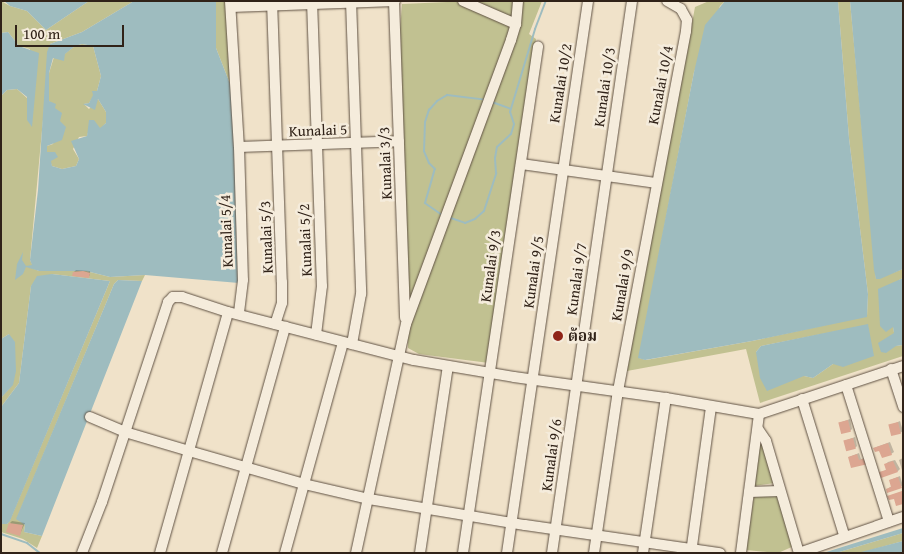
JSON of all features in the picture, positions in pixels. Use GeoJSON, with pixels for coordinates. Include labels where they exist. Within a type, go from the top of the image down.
{"type":"FeatureCollection","features":[{"type":"Feature","properties":{"kind":"street"},"geometry":{"type":"LineString","coordinates":[[231,4],[394,1]]}},
{"type":"Feature","properties":{"kind":"street","name":"Kunalai 3/3"},"geometry":{"type":"LineString","coordinates":[[394,1],[406,324]]}},
{"type":"Feature","properties":{"kind":"street"},"geometry":{"type":"LineString","coordinates":[[463,1],[516,24]]}},
{"type":"Feature","properties":{"kind":"street"},"geometry":{"type":"LineString","coordinates":[[356,553],[406,324],[516,24],[518,1]]}},
{"type":"Feature","properties":{"kind":"street","name":"Kunalai 10/2"},"geometry":{"type":"LineString","coordinates":[[562,170],[588,1]]}},
{"type":"Feature","properties":{"kind":"street","name":"Kunalai 10/3"},"geometry":{"type":"LineString","coordinates":[[606,176],[632,1]]}},
{"type":"Feature","properties":{"kind":"street","name":"Kunalai 10/4"},"geometry":{"type":"LineString","coordinates":[[656,183],[687,20],[681,9],[667,1]]}},
{"type":"Feature","properties":{"kind":"street","name":"Kunalai 5/2"},"geometry":{"type":"LineString","coordinates":[[312,2],[322,286],[316,335]]}},
{"type":"Feature","properties":{"kind":"street"},"geometry":{"type":"LineString","coordinates":[[285,553],[304,484],[348,344],[361,294],[351,2]]}},
{"type":"Feature","properties":{"kind":"street","name":"Kunalai 5/3"},"geometry":{"type":"LineString","coordinates":[[222,553],[246,467],[280,325],[283,292],[272,3]]}},
{"type":"Feature","properties":{"kind":"street","name":"Kunalai 5/4"},"geometry":{"type":"LineString","coordinates":[[160,553],[189,451],[242,286],[239,146],[231,4]]}},
{"type":"Feature","properties":{"kind":"street","name":"Kunalai 9/3"},"geometry":{"type":"LineString","coordinates":[[463,553],[538,46]]}},
{"type":"Feature","properties":{"kind":"street","name":"Kunalai 5"},"geometry":{"type":"LineString","coordinates":[[239,146],[277,147],[399,141]]}},
{"type":"Feature","properties":{"kind":"street"},"geometry":{"type":"LineString","coordinates":[[521,164],[656,183]]}},
{"type":"Feature","properties":{"kind":"street","name":"Kunalai 9/5"},"geometry":{"type":"LineString","coordinates":[[508,553],[562,170]]}},
{"type":"Feature","properties":{"kind":"street","name":"Kunalai 9/7"},"geometry":{"type":"LineString","coordinates":[[576,386],[606,176]]}},
{"type":"Feature","properties":{"kind":"street","name":"Kunalai 9/9"},"geometry":{"type":"LineString","coordinates":[[594,553],[618,391],[656,183]]}},
{"type":"Feature","properties":{"kind":"street"},"geometry":{"type":"LineString","coordinates":[[82,553],[102,502],[170,298],[182,297],[233,313],[348,344],[448,366],[666,398],[759,414],[903,366]]}},
{"type":"Feature","properties":{"kind":"street"},"geometry":{"type":"LineString","coordinates":[[420,553],[448,366]]}},
{"type":"Feature","properties":{"kind":"street"},"geometry":{"type":"LineString","coordinates":[[891,370],[903,407]]}},
{"type":"Feature","properties":{"kind":"street"},"geometry":{"type":"LineString","coordinates":[[846,385],[889,521]]}},
{"type":"Feature","properties":{"kind":"street","name":"Kunalai 9/6"},"geometry":{"type":"LineString","coordinates":[[552,553],[576,386]]}},
{"type":"Feature","properties":{"kind":"street"},"geometry":{"type":"LineString","coordinates":[[643,553],[666,398]]}},
{"type":"Feature","properties":{"kind":"street"},"geometry":{"type":"LineString","coordinates":[[802,399],[844,535]]}},
{"type":"Feature","properties":{"kind":"street"},"geometry":{"type":"LineString","coordinates":[[691,551],[711,407]]}},
{"type":"Feature","properties":{"kind":"street"},"geometry":{"type":"LineString","coordinates":[[741,553],[759,414]]}},
{"type":"Feature","properties":{"kind":"street"},"geometry":{"type":"LineString","coordinates":[[90,417],[125,432],[189,451],[304,484],[369,499],[512,523],[645,541],[691,551],[720,553]]}},
{"type":"Feature","properties":{"kind":"street"},"geometry":{"type":"LineString","coordinates":[[758,429],[765,438],[799,553],[844,535],[903,517]]}},
{"type":"Feature","properties":{"kind":"street"},"geometry":{"type":"LineString","coordinates":[[749,492],[780,491]]}},
{"type":"Feature","properties":{"kind":"green space"},"geometry":{"type":"Polygon","coordinates":[[[1,1],[27,11],[46,30],[89,1],[134,1],[82,32],[50,44],[30,260],[33,266],[27,266],[39,271],[86,271],[110,277],[145,275],[142,281],[118,280],[114,284],[17,518],[25,525],[24,532],[42,536],[37,548],[23,539],[1,532],[1,524],[7,524],[10,520],[110,281],[52,274],[31,286],[19,383],[1,407],[1,398],[13,384],[9,334],[1,339],[1,96],[7,90],[17,89],[27,98],[27,120],[30,49],[19,46],[8,32],[1,33],[1,1]]]}},
{"type":"Feature","properties":{"kind":"green space"},"geometry":{"type":"Polygon","coordinates":[[[216,1],[229,1],[232,89],[216,48],[216,1]]]}},
{"type":"Feature","properties":{"kind":"green space"},"geometry":{"type":"Polygon","coordinates":[[[470,1],[542,1],[529,34],[536,39],[489,363],[419,354],[408,348],[400,31],[402,4],[470,1]]]}},
{"type":"Feature","properties":{"kind":"green space"},"geometry":{"type":"Polygon","coordinates":[[[709,1],[725,1],[720,6],[694,72],[639,358],[646,360],[752,341],[867,316],[868,294],[849,138],[838,1],[850,1],[876,279],[903,269],[903,278],[899,280],[893,326],[896,346],[903,345],[903,356],[760,403],[746,349],[627,371],[695,7],[709,1]],[[868,325],[761,346],[756,352],[804,376],[813,378],[833,364],[868,325]]]}},
{"type":"Feature","properties":{"kind":"green space"},"geometry":{"type":"Polygon","coordinates":[[[82,44],[93,46],[101,76],[97,91],[89,103],[84,104],[89,109],[98,99],[106,112],[106,123],[100,129],[89,129],[87,136],[79,137],[73,149],[79,159],[76,166],[62,169],[52,166],[50,161],[57,156],[47,152],[47,146],[53,144],[60,121],[49,101],[49,73],[54,57],[59,58],[75,46],[82,44]]]}},
{"type":"Feature","properties":{"kind":"green space"},"geometry":{"type":"Polygon","coordinates":[[[759,443],[765,447],[775,483],[754,486],[759,443]]]}},
{"type":"Feature","properties":{"kind":"green space"},"geometry":{"type":"Polygon","coordinates":[[[778,493],[794,546],[778,553],[746,550],[754,495],[778,493]]]}},
{"type":"Feature","properties":{"kind":"green space"},"geometry":{"type":"Polygon","coordinates":[[[903,533],[903,541],[860,553],[836,553],[903,533]]]}},
{"type":"Feature","properties":{"kind":"water"},"geometry":{"type":"Polygon","coordinates":[[[4,1],[89,1],[46,30],[27,11],[10,6],[4,1]]]}},
{"type":"Feature","properties":{"kind":"water"},"geometry":{"type":"Polygon","coordinates":[[[134,1],[216,1],[216,48],[232,89],[239,283],[145,275],[110,277],[86,271],[39,271],[26,267],[23,274],[15,280],[17,264],[23,252],[22,260],[26,266],[32,265],[30,260],[38,190],[47,52],[50,44],[82,32],[134,1]],[[82,44],[75,46],[65,54],[64,61],[53,58],[49,73],[49,101],[56,104],[55,108],[62,113],[60,121],[66,127],[62,140],[47,146],[47,152],[55,152],[58,157],[51,161],[52,166],[62,169],[76,166],[79,159],[71,141],[87,136],[89,120],[94,120],[100,128],[106,123],[106,112],[98,99],[95,110],[83,104],[89,103],[93,95],[92,91],[97,91],[101,76],[93,46],[82,44]]]}},
{"type":"Feature","properties":{"kind":"water"},"geometry":{"type":"Polygon","coordinates":[[[725,1],[838,1],[849,138],[868,294],[867,317],[752,341],[645,360],[638,358],[694,72],[705,25],[725,1]]]}},
{"type":"Feature","properties":{"kind":"water"},"geometry":{"type":"Polygon","coordinates":[[[850,1],[903,1],[903,269],[880,279],[876,279],[874,270],[850,1]]]}},
{"type":"Feature","properties":{"kind":"water"},"geometry":{"type":"Polygon","coordinates":[[[8,32],[19,46],[39,53],[32,127],[27,120],[27,97],[17,89],[7,90],[1,96],[1,33],[8,32]]]}},
{"type":"Feature","properties":{"kind":"water"},"geometry":{"type":"Polygon","coordinates":[[[52,274],[110,281],[10,521],[7,524],[1,524],[1,407],[19,383],[31,286],[37,276],[52,274]]]}},
{"type":"Feature","properties":{"kind":"water"},"geometry":{"type":"Polygon","coordinates":[[[903,278],[903,345],[896,346],[886,353],[881,352],[878,343],[894,333],[893,327],[886,332],[880,326],[878,289],[903,278]]]}},
{"type":"Feature","properties":{"kind":"water"},"geometry":{"type":"Polygon","coordinates":[[[118,280],[142,281],[42,536],[24,532],[25,525],[16,519],[114,284],[118,280]]]}},
{"type":"Feature","properties":{"kind":"water"},"geometry":{"type":"Polygon","coordinates":[[[868,324],[874,356],[843,367],[833,364],[813,378],[804,376],[767,391],[760,378],[756,352],[761,346],[868,324]]]}},
{"type":"Feature","properties":{"kind":"water"},"geometry":{"type":"Polygon","coordinates":[[[9,334],[15,342],[16,371],[13,385],[1,398],[1,339],[9,334]]]}},
{"type":"Feature","properties":{"kind":"water"},"geometry":{"type":"Polygon","coordinates":[[[903,528],[903,533],[836,553],[823,553],[903,528]]]}},
{"type":"Feature","properties":{"kind":"water"},"geometry":{"type":"Polygon","coordinates":[[[903,541],[903,553],[860,553],[861,552],[903,541]]]}},
{"type":"Feature","properties":{"kind":"building"},"geometry":{"type":"Polygon","coordinates":[[[83,271],[90,273],[89,278],[72,276],[73,272],[83,271]]]}},
{"type":"Feature","properties":{"kind":"building"},"geometry":{"type":"Polygon","coordinates":[[[848,420],[851,432],[841,434],[838,422],[848,420]]]}},
{"type":"Feature","properties":{"kind":"building"},"geometry":{"type":"Polygon","coordinates":[[[898,422],[901,434],[891,436],[888,424],[898,422]]]}},
{"type":"Feature","properties":{"kind":"building"},"geometry":{"type":"Polygon","coordinates":[[[853,438],[856,449],[846,451],[843,441],[853,438]]]}},
{"type":"Feature","properties":{"kind":"building"},"geometry":{"type":"Polygon","coordinates":[[[888,443],[892,455],[882,458],[879,451],[875,452],[873,448],[888,443]]]}},
{"type":"Feature","properties":{"kind":"building"},"geometry":{"type":"Polygon","coordinates":[[[857,454],[859,460],[867,458],[868,464],[851,468],[848,457],[857,454]]]}},
{"type":"Feature","properties":{"kind":"building"},"geometry":{"type":"Polygon","coordinates":[[[893,461],[898,472],[881,478],[879,472],[886,470],[884,464],[893,461]]]}},
{"type":"Feature","properties":{"kind":"building"},"geometry":{"type":"Polygon","coordinates":[[[898,477],[902,488],[887,493],[886,489],[891,487],[889,480],[898,477]]]}},
{"type":"Feature","properties":{"kind":"building"},"geometry":{"type":"Polygon","coordinates":[[[902,491],[903,504],[896,506],[894,499],[889,500],[887,496],[902,491]]]}},
{"type":"Feature","properties":{"kind":"building"},"geometry":{"type":"Polygon","coordinates":[[[9,523],[23,525],[20,536],[6,532],[9,523]]]}},
{"type":"Feature","properties":{"kind":"waterway"},"geometry":{"type":"LineString","coordinates":[[448,217],[465,223],[475,219],[484,211],[496,173],[495,158],[497,147],[511,134],[514,124],[510,112],[535,29],[546,1]]}},
{"type":"Feature","properties":{"kind":"waterway"},"geometry":{"type":"LineString","coordinates":[[442,215],[425,203],[435,169],[429,163],[424,151],[425,122],[429,110],[437,101],[447,95],[485,100]]}},
{"type":"Feature","properties":{"kind":"waterway"},"geometry":{"type":"LineString","coordinates":[[492,102],[511,109]]}},
{"type":"Feature","properties":{"kind":"waterway"},"geometry":{"type":"LineString","coordinates":[[1,534],[27,543],[40,553]]}},
{"type":"Feature","properties":{"kind":"place","name":"ต้อม"},"geometry":{"type":"Point","coordinates":[558,336]}}]}
